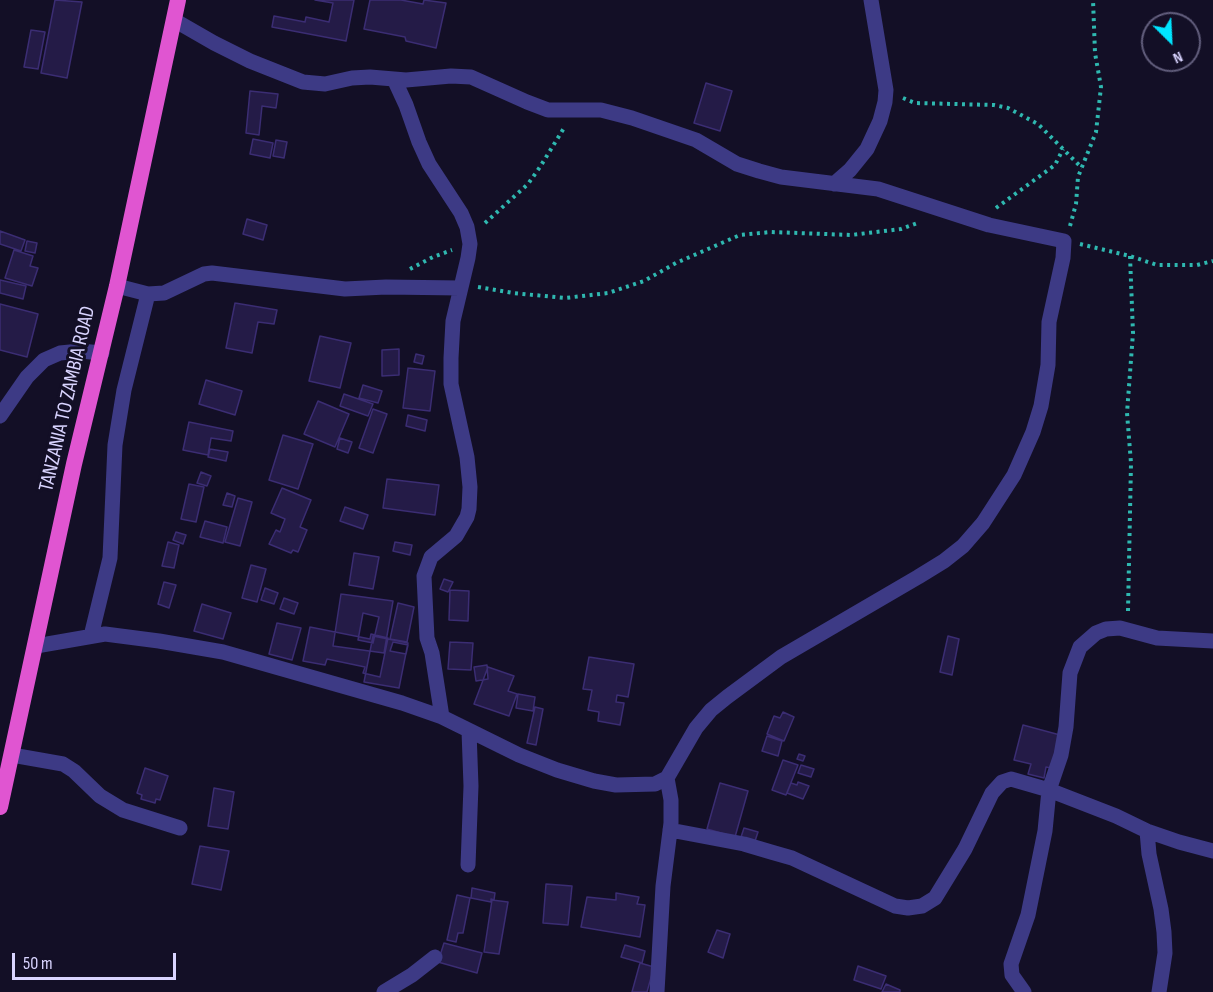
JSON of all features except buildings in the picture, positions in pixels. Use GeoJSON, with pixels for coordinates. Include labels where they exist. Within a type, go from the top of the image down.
{"type":"FeatureCollection","features":[{"type":"Feature","properties":{"kind":"highway","name":"TANZANIA TO ZAMBIA ROAD"},"geometry":{"type":"LineString","coordinates":[[0,807],[74,464],[117,286],[178,0]]}},
{"type":"Feature","properties":{"kind":"street"},"geometry":{"type":"LineString","coordinates":[[834,184],[850,170],[867,149],[884,111],[885,90],[871,0]]}},
{"type":"Feature","properties":{"kind":"street"},"geometry":{"type":"LineString","coordinates":[[36,645],[105,634],[223,652],[392,700],[441,717],[519,755],[594,781],[616,785],[655,784],[667,778],[696,728],[711,710],[727,697],[781,657],[944,561],[963,546],[983,523],[1014,475],[1033,432],[1041,406],[1048,365],[1049,322],[1066,241],[979,221],[886,191],[781,177],[759,171],[737,164],[696,140],[632,118],[602,110],[548,110],[471,77],[451,76],[421,80],[370,77],[325,84],[303,82],[250,61],[174,20]]}},
{"type":"Feature","properties":{"kind":"street"},"geometry":{"type":"LineString","coordinates":[[394,79],[406,105],[418,142],[429,164],[461,213],[469,243],[468,258],[453,321],[451,384],[466,457],[470,487],[469,509],[456,536],[431,557],[424,576],[428,638],[441,717]]}},
{"type":"Feature","properties":{"kind":"street"},"geometry":{"type":"LineString","coordinates":[[117,286],[148,294],[168,292],[204,274],[212,273],[345,289],[460,288]]}},
{"type":"Feature","properties":{"kind":"street"},"geometry":{"type":"LineString","coordinates":[[91,636],[110,558],[115,445],[124,390],[148,294]]}},
{"type":"Feature","properties":{"kind":"street"},"geometry":{"type":"LineString","coordinates":[[0,416],[27,377],[44,360],[60,353],[80,351],[102,353]]}},
{"type":"Feature","properties":{"kind":"street"},"geometry":{"type":"LineString","coordinates":[[1024,992],[1012,975],[1011,964],[1028,915],[1045,831],[1049,790],[1061,755],[1071,673],[1080,647],[1096,633],[1106,629],[1127,630],[1157,638],[1213,641]]}},
{"type":"Feature","properties":{"kind":"street"},"geometry":{"type":"LineString","coordinates":[[468,865],[471,786],[469,731]]}},
{"type":"Feature","properties":{"kind":"street"},"geometry":{"type":"LineString","coordinates":[[12,755],[63,764],[74,771],[100,796],[123,810],[180,828]]}},
{"type":"Feature","properties":{"kind":"street"},"geometry":{"type":"LineString","coordinates":[[657,992],[663,886],[670,830],[671,800],[667,778]]}},
{"type":"Feature","properties":{"kind":"street"},"geometry":{"type":"LineString","coordinates":[[670,830],[744,844],[792,858],[895,906],[908,908],[922,906],[935,898],[965,849],[992,793],[999,785],[1011,779],[1049,790],[1116,816],[1147,831],[1213,851]]}},
{"type":"Feature","properties":{"kind":"street"},"geometry":{"type":"LineString","coordinates":[[1147,831],[1149,854],[1164,932],[1165,953],[1159,992]]}},
{"type":"Feature","properties":{"kind":"street"},"geometry":{"type":"LineString","coordinates":[[384,992],[412,975],[435,957]]}},
{"type":"Feature","properties":{"kind":"path"},"geometry":{"type":"LineString","coordinates":[[1093,0],[1095,53],[1101,87],[1096,132],[1078,177],[1076,204],[1066,241],[1130,256],[1157,265],[1172,267],[1213,261]]}},
{"type":"Feature","properties":{"kind":"path"},"geometry":{"type":"LineString","coordinates":[[885,90],[915,104],[994,105],[1008,108],[1038,124],[1082,168]]}},
{"type":"Feature","properties":{"kind":"path"},"geometry":{"type":"LineString","coordinates":[[386,287],[420,263],[469,243],[534,175],[562,133],[573,109]]}},
{"type":"Feature","properties":{"kind":"path"},"geometry":{"type":"LineString","coordinates":[[979,221],[1055,165],[1063,149]]}},
{"type":"Feature","properties":{"kind":"path"},"geometry":{"type":"LineString","coordinates":[[460,288],[477,287],[565,298],[608,293],[645,281],[676,263],[740,235],[771,232],[835,236],[891,231],[909,227],[942,210]]}},
{"type":"Feature","properties":{"kind":"path"},"geometry":{"type":"LineString","coordinates":[[1127,630],[1131,463],[1127,412],[1132,333],[1130,256]]}}]}
